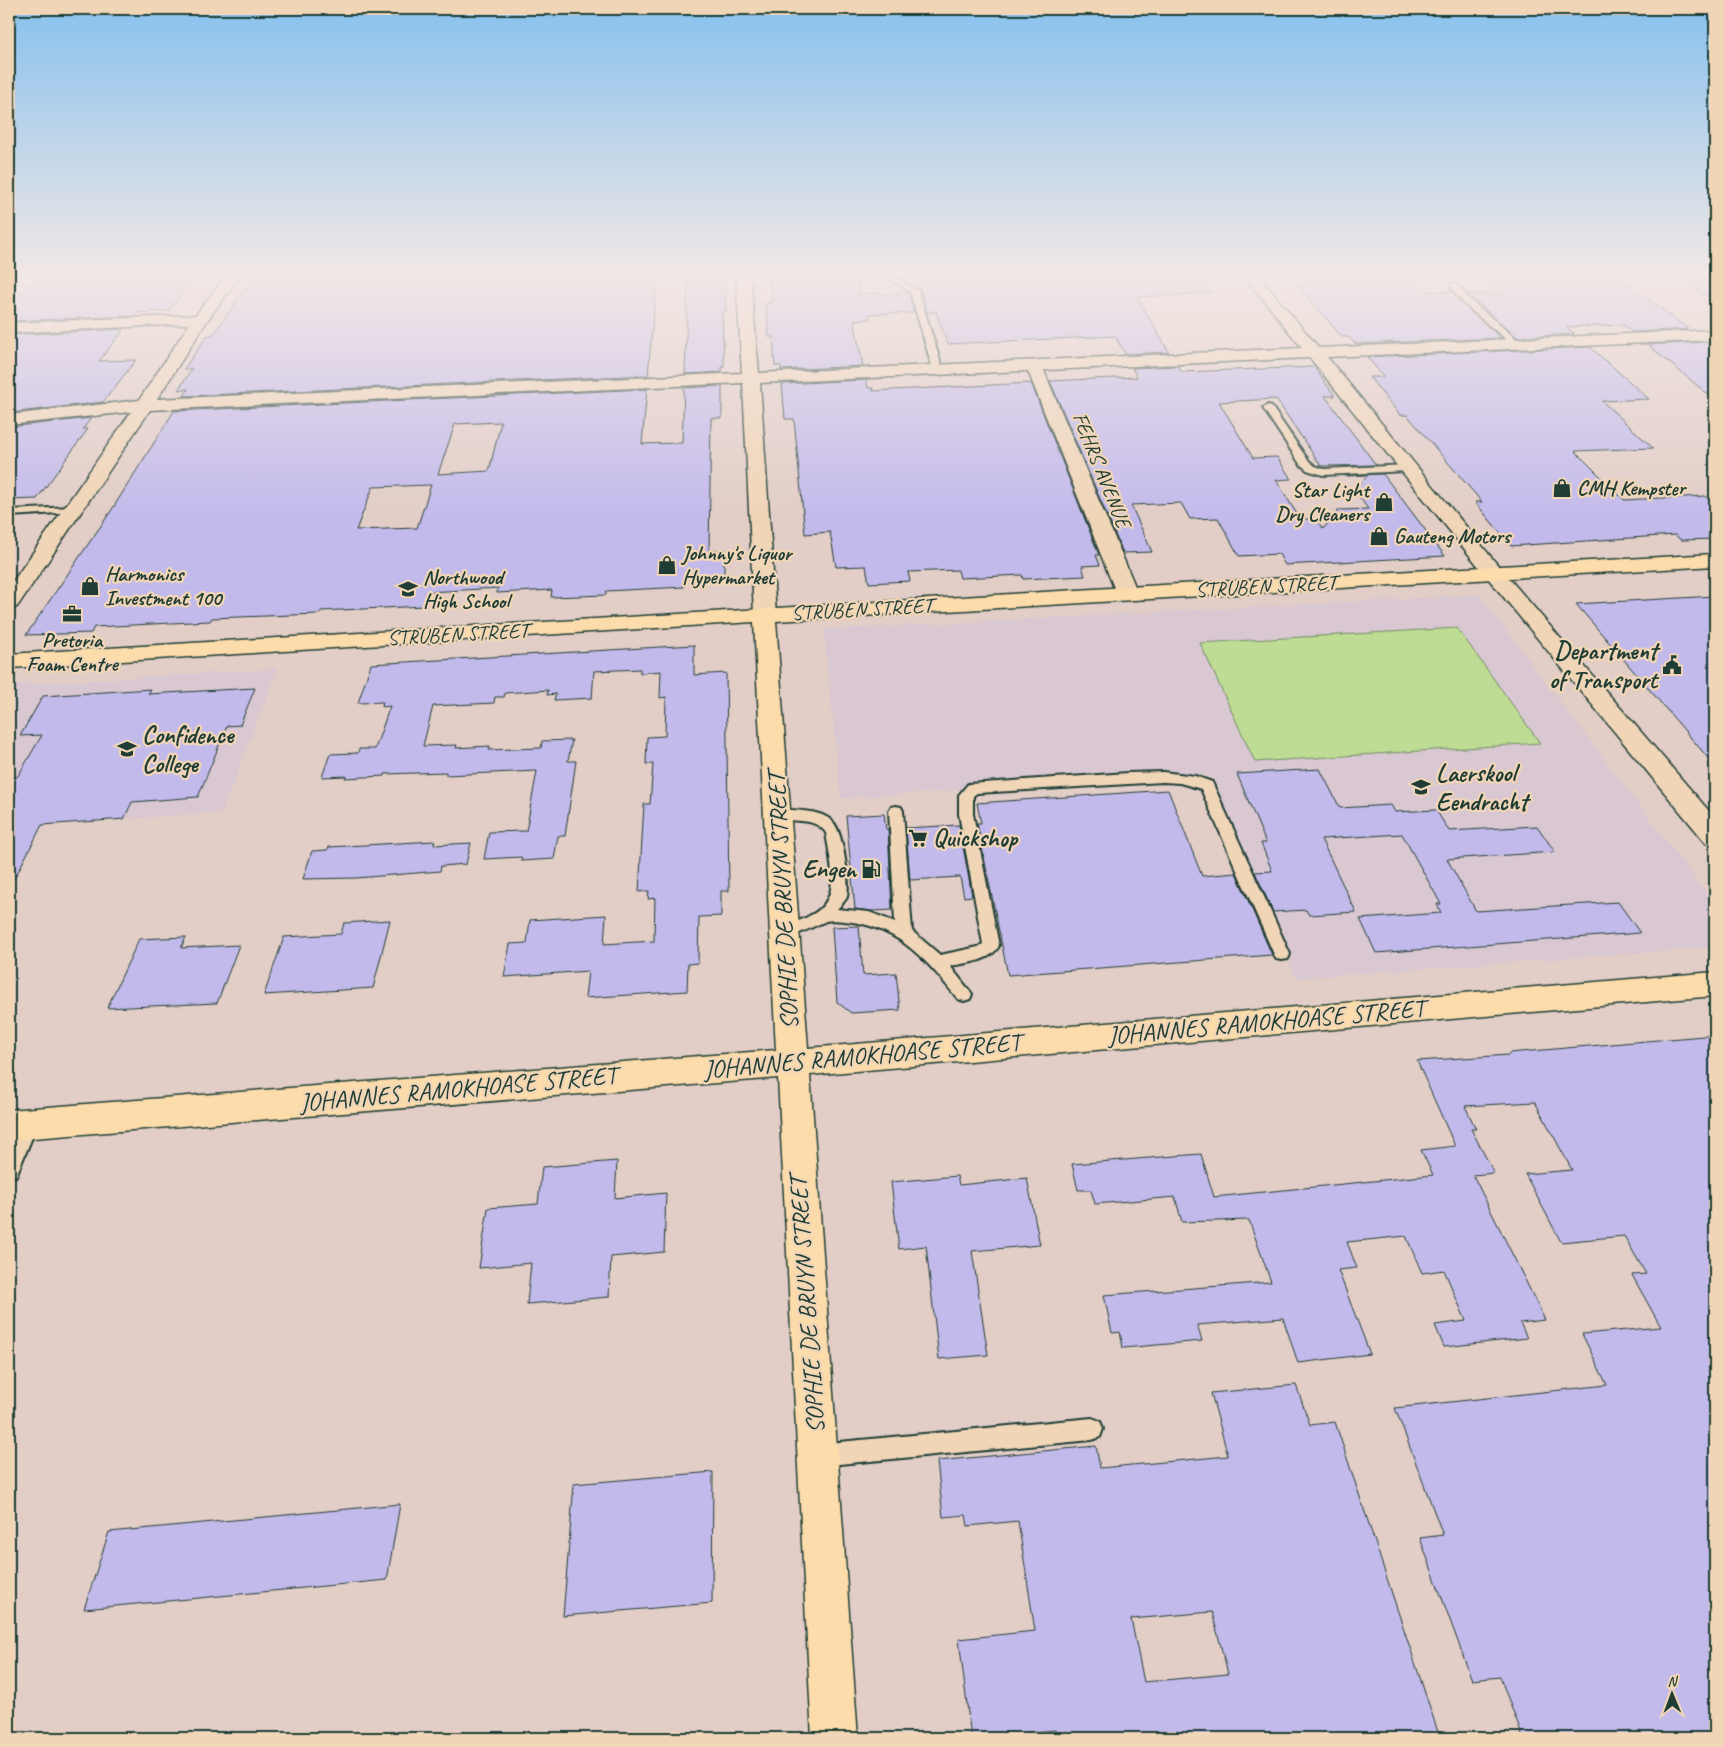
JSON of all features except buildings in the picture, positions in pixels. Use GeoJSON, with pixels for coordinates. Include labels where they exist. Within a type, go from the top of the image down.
{"type":"FeatureCollection","features":[{"type":"Feature","properties":{"kind":"main road"},"geometry":{"type":"LineString","coordinates":[[9,602],[178,355]]}},
{"type":"Feature","properties":{"kind":"main road","name":"SOPHIE DE BRUYN STREET"},"geometry":{"type":"LineString","coordinates":[[749,355],[835,1738]]}},
{"type":"Feature","properties":{"kind":"main road"},"geometry":{"type":"LineString","coordinates":[[9,420],[145,405],[1281,355]]}},
{"type":"Feature","properties":{"kind":"main road"},"geometry":{"type":"LineString","coordinates":[[1315,355],[1494,574],[1715,836]]}},
{"type":"Feature","properties":{"kind":"main road","name":"FEHRS AVENUE"},"geometry":{"type":"LineString","coordinates":[[1034,366],[1127,593]]}},
{"type":"Feature","properties":{"kind":"main road","name":"STRUBEN STREET"},"geometry":{"type":"LineString","coordinates":[[9,661],[1127,593],[1494,574],[1715,560]]}},
{"type":"Feature","properties":{"kind":"main road","name":"JOHANNES RAMOKHOASE STREET"},"geometry":{"type":"LineString","coordinates":[[19,1124],[792,1062],[1715,984]]}},
{"type":"Feature","properties":{"kind":"lane"},"geometry":{"type":"LineString","coordinates":[[933,355],[938,370]]}},
{"type":"Feature","properties":{"kind":"lane"},"geometry":{"type":"LineString","coordinates":[[1268,408],[1304,462],[1311,468],[1324,472],[1408,468]]}},
{"type":"Feature","properties":{"kind":"lane"},"geometry":{"type":"LineString","coordinates":[[9,513],[72,510]]}},
{"type":"Feature","properties":{"kind":"lane"},"geometry":{"type":"LineString","coordinates":[[938,962],[982,953],[987,951],[990,946],[966,814],[966,795],[973,788],[1138,778],[1183,779],[1199,781],[1207,786],[1282,954]]}},
{"type":"Feature","properties":{"kind":"lane"},"geometry":{"type":"LineString","coordinates":[[896,811],[904,933]]}},
{"type":"Feature","properties":{"kind":"lane"},"geometry":{"type":"LineString","coordinates":[[778,814],[823,821],[833,833],[840,882],[839,897],[819,919],[784,933]]}},
{"type":"Feature","properties":{"kind":"lane"},"geometry":{"type":"LineString","coordinates":[[823,915],[840,914],[868,917],[904,933],[938,962],[964,994]]}},
{"type":"Feature","properties":{"kind":"lane"},"geometry":{"type":"LineString","coordinates":[[9,1170],[19,1124]]}},
{"type":"Feature","properties":{"kind":"lane"},"geometry":{"type":"LineString","coordinates":[[817,1455],[1092,1429]]}},
{"type":"Feature","properties":{"kind":"shaded area","name":"Laerskool Eendracht"},"geometry":{"type":"Polygon","coordinates":[[[1479,595],[1715,905],[1715,947],[1296,978],[1211,775],[841,798],[824,630],[1479,595]]]}},
{"type":"Feature","properties":{"kind":"shaded area","name":"Confidence College"},"geometry":{"type":"Polygon","coordinates":[[[277,669],[222,812],[43,825],[9,889],[9,685],[277,669]]]}},
{"type":"Feature","properties":{"kind":"green space"},"geometry":{"type":"Polygon","coordinates":[[[1457,628],[1540,743],[1255,762],[1200,643],[1457,628]]]}},
{"type":"Feature","properties":{"kind":"place","name":"CMH Kempster"},"geometry":{"type":"Point","coordinates":[1562,488]}},
{"type":"Feature","properties":{"kind":"place","name":"Star Light Dry Cleaners"},"geometry":{"type":"Point","coordinates":[1384,502]}},
{"type":"Feature","properties":{"kind":"place","name":"Gauteng Motors"},"geometry":{"type":"Point","coordinates":[1379,536]}},
{"type":"Feature","properties":{"kind":"place","name":"Johnny's Liquor Hypermarket"},"geometry":{"type":"Point","coordinates":[667,565]}},
{"type":"Feature","properties":{"kind":"place","name":"Harmonics Investment 100"},"geometry":{"type":"Point","coordinates":[90,586]}},
{"type":"Feature","properties":{"kind":"place","name":"Northwood High School"},"geometry":{"type":"Point","coordinates":[408,589]}},
{"type":"Feature","properties":{"kind":"place","name":"Pretoria Foam Centre"},"geometry":{"type":"Point","coordinates":[72,614]}},
{"type":"Feature","properties":{"kind":"place","name":"Department of Transport"},"geometry":{"type":"Point","coordinates":[1672,665]}},
{"type":"Feature","properties":{"kind":"place","name":"Confidence College"},"geometry":{"type":"Point","coordinates":[127,749]}},
{"type":"Feature","properties":{"kind":"place","name":"Laerskool Eendracht"},"geometry":{"type":"Point","coordinates":[1421,787]}},
{"type":"Feature","properties":{"kind":"place","name":"Quickshop"},"geometry":{"type":"Point","coordinates":[918,838]}},
{"type":"Feature","properties":{"kind":"place","name":"Engen"},"geometry":{"type":"Point","coordinates":[871,869]}}]}
